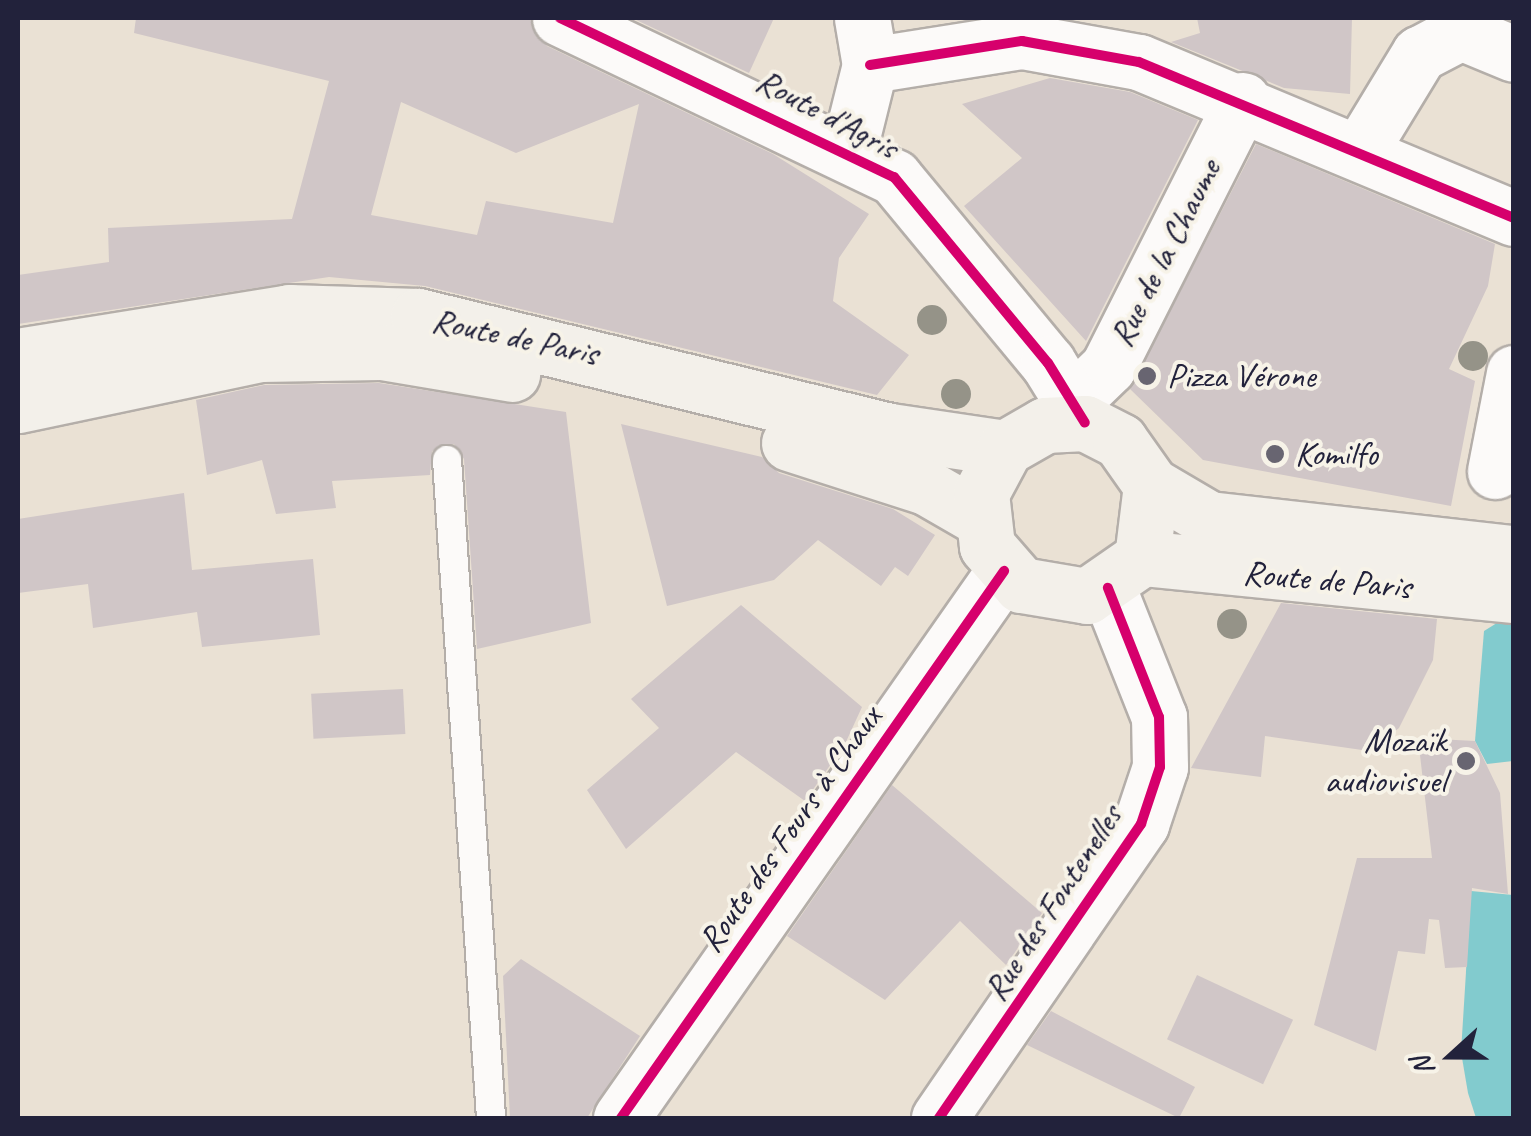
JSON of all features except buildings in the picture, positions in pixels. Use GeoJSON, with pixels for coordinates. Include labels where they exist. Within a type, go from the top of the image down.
{"type":"FeatureCollection","features":[{"type":"Feature","properties":{"kind":"main road","name":"Route de Paris"},"geometry":{"type":"LineString","coordinates":[[18,356],[289,312],[418,316],[890,431],[1005,448]]}},
{"type":"Feature","properties":{"kind":"main road","name":"Route de Paris"},"geometry":{"type":"LineString","coordinates":[[18,406],[260,354],[381,352],[601,394],[844,457],[980,518]]}},
{"type":"Feature","properties":{"kind":"main road"},"geometry":{"type":"LineString","coordinates":[[1151,485],[1155,510],[1125,573],[1053,596],[1004,571],[980,518],[990,468],[1005,448],[1080,411],[1120,441],[1151,485],[1209,519],[1496,574]]}},
{"type":"Feature","properties":{"kind":"main road","name":"Route de Paris"},"geometry":{"type":"LineString","coordinates":[[1125,573],[1496,574]]}},
{"type":"Feature","properties":{"kind":"street","name":"Route d'Agris"},"geometry":{"type":"LineString","coordinates":[[560,18],[894,178],[1080,411]]}},
{"type":"Feature","properties":{"kind":"street"},"geometry":{"type":"LineString","coordinates":[[1360,151],[1419,54],[1461,32],[1514,54]]}},
{"type":"Feature","properties":{"kind":"street"},"geometry":{"type":"LineString","coordinates":[[848,153],[866,41],[1022,40],[1140,62],[1243,100],[1514,218]]}},
{"type":"Feature","properties":{"kind":"street","name":"Rue de la Chaume"},"geometry":{"type":"LineString","coordinates":[[1080,411],[1108,366],[1243,100]]}},
{"type":"Feature","properties":{"kind":"street"},"geometry":{"type":"LineString","coordinates":[[1494,471],[1514,373]]}},
{"type":"Feature","properties":{"kind":"street","name":"Route des Fours à Chaux"},"geometry":{"type":"LineString","coordinates":[[621,1118],[1004,571]]}},
{"type":"Feature","properties":{"kind":"street","name":"Rue des Fontenelles"},"geometry":{"type":"LineString","coordinates":[[940,1118],[1141,824],[1160,768],[1159,717],[1125,573]]}},
{"type":"Feature","properties":{"kind":"lane"},"geometry":{"type":"LineString","coordinates":[[447,460],[491,1118]]}},
{"type":"Feature","properties":{"kind":"water"},"geometry":{"type":"Polygon","coordinates":[[[1513,613],[1513,761],[1487,764],[1475,741],[1484,631],[1513,613]]]}},
{"type":"Feature","properties":{"kind":"water"},"geometry":{"type":"Polygon","coordinates":[[[1471,891],[1513,895],[1513,1118],[1476,1118],[1468,1093],[1461,1052],[1471,891]]]}},
{"type":"Feature","properties":{"kind":"cycle path"},"geometry":{"type":"LineString","coordinates":[[560,18],[894,177],[1048,363],[1085,423]]}},
{"type":"Feature","properties":{"kind":"cycle path"},"geometry":{"type":"LineString","coordinates":[[870,65],[1022,41],[1139,62],[1514,218]]}},
{"type":"Feature","properties":{"kind":"cycle path"},"geometry":{"type":"LineString","coordinates":[[621,1118],[1004,571]]}},
{"type":"Feature","properties":{"kind":"cycle path"},"geometry":{"type":"LineString","coordinates":[[939,1118],[1141,824],[1160,767],[1159,717],[1108,588]]}},
{"type":"Feature","properties":{"kind":"place","name":"Pizza Vérone"},"geometry":{"type":"Point","coordinates":[1147,376]}},
{"type":"Feature","properties":{"kind":"place","name":"Komilfo"},"geometry":{"type":"Point","coordinates":[1275,454]}},
{"type":"Feature","properties":{"kind":"place","name":"Mozaïk audiovisuel"},"geometry":{"type":"Point","coordinates":[1466,761]}}]}
